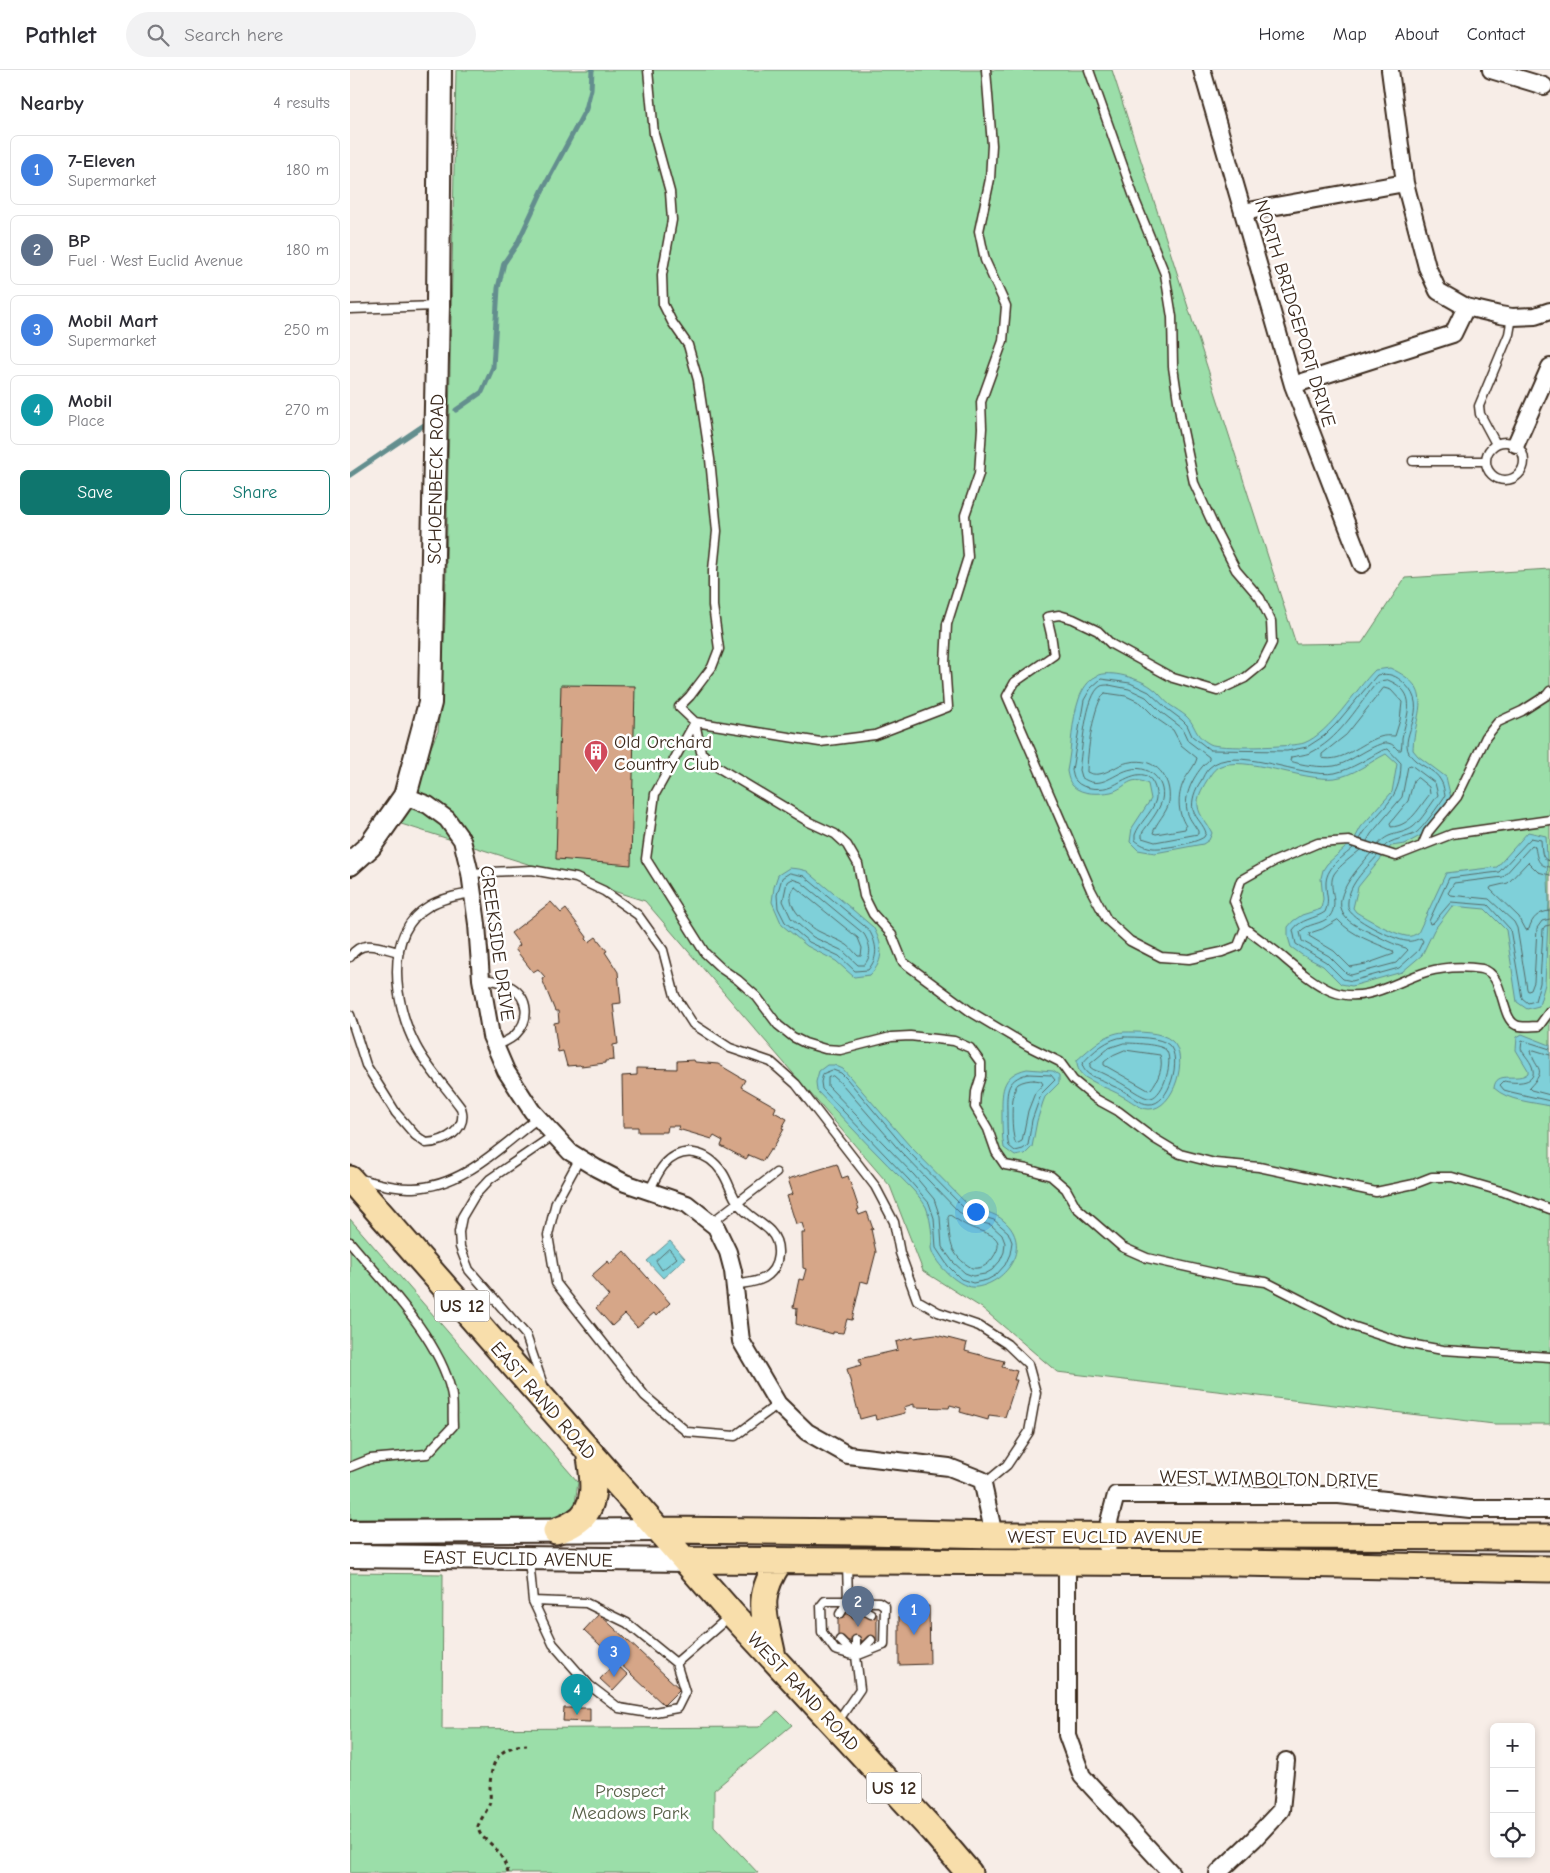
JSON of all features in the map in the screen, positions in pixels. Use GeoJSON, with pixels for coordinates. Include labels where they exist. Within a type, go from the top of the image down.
{"type":"FeatureCollection","features":[{"type":"Feature","properties":{"kind":"main road","name":"SCHOENBECK ROAD"},"geometry":{"type":"LineString","coordinates":[[350,864],[370,846],[405,796],[430,703],[438,306],[440,70]]}},
{"type":"Feature","properties":{"kind":"main road","name":"EAST RAND ROAD"},"geometry":{"type":"LineString","coordinates":[[350,1177],[660,1530]]}},
{"type":"Feature","properties":{"kind":"main road"},"geometry":{"type":"LineString","coordinates":[[556,1531],[576,1523],[587,1509],[593,1496],[593,1475],[589,1451]]}},
{"type":"Feature","properties":{"kind":"main road","name":"EAST EUCLID AVENUE"},"geometry":{"type":"LineString","coordinates":[[350,1532],[660,1530]]}},
{"type":"Feature","properties":{"kind":"main road","name":"WEST EUCLID AVENUE"},"geometry":{"type":"LineString","coordinates":[[660,1530],[866,1532],[994,1536],[1550,1537]]}},
{"type":"Feature","properties":{"kind":"main road","name":"WEST RAND ROAD"},"geometry":{"type":"LineString","coordinates":[[660,1530],[732,1614],[970,1873]]}},
{"type":"Feature","properties":{"kind":"main road","name":"EAST EUCLID AVENUE"},"geometry":{"type":"LineString","coordinates":[[350,1556],[686,1560]]}},
{"type":"Feature","properties":{"kind":"main road","name":"WEST EUCLID AVENUE"},"geometry":{"type":"LineString","coordinates":[[686,1560],[1237,1564],[1550,1569]]}},
{"type":"Feature","properties":{"kind":"main road"},"geometry":{"type":"LineString","coordinates":[[773,1657],[762,1602],[768,1580],[780,1560]]}},
{"type":"Feature","properties":{"kind":"street","name":"NORTH BRIDGEPORT DRIVE"},"geometry":{"type":"LineString","coordinates":[[1202,70],[1293,385],[1362,564]]}},
{"type":"Feature","properties":{"kind":"street"},"geometry":{"type":"LineString","coordinates":[[1390,70],[1405,183],[1427,267],[1438,291],[1466,307],[1512,317],[1535,316],[1550,311]]}},
{"type":"Feature","properties":{"kind":"street"},"geometry":{"type":"LineString","coordinates":[[1491,70],[1544,86]]}},
{"type":"Feature","properties":{"kind":"street"},"geometry":{"type":"LineString","coordinates":[[1243,212],[1405,183]]}},
{"type":"Feature","properties":{"kind":"street"},"geometry":{"type":"LineString","coordinates":[[1293,385],[1454,334],[1466,307]]}},
{"type":"Feature","properties":{"kind":"street"},"geometry":{"type":"LineString","coordinates":[[1516,444],[1550,367]]}},
{"type":"Feature","properties":{"kind":"street","name":"CREEKSIDE DRIVE"},"geometry":{"type":"LineString","coordinates":[[405,796],[428,805],[447,819],[462,840],[473,893],[481,979],[491,1036],[506,1071],[538,1118],[570,1152],[625,1184],[687,1204],[716,1227],[728,1252],[733,1271],[741,1341],[778,1404],[807,1432],[848,1455],[949,1467],[982,1480],[983,1485]]}},
{"type":"Feature","properties":{"kind":"street"},"geometry":{"type":"LineString","coordinates":[[983,1485],[994,1536]]}},
{"type":"Feature","properties":{"kind":"street","name":"WEST WIMBOLTON DRIVE"},"geometry":{"type":"LineString","coordinates":[[1107,1563],[1108,1524],[1116,1495],[1339,1495],[1470,1509],[1550,1508]]}},
{"type":"Feature","properties":{"kind":"street"},"geometry":{"type":"LineString","coordinates":[[1067,1563],[1067,1735],[1082,1776],[1171,1873]]}},
{"type":"Feature","properties":{"kind":"street"},"geometry":{"type":"LineString","coordinates":[[1218,1873],[1281,1810],[1286,1761]]}},
{"type":"Feature","properties":{"kind":"lane"},"geometry":{"type":"LineString","coordinates":[[648,70],[654,134],[670,192],[672,220],[662,275],[663,304],[672,322],[688,345],[698,380],[710,459],[717,532],[713,570],[713,606],[719,649],[712,667],[690,696],[679,706],[695,722],[701,752],[714,766],[809,822],[835,834],[847,845],[858,864],[864,896],[873,914],[892,935],[903,962],[971,1012],[1028,1046],[1060,1062],[1073,1080],[1096,1099],[1118,1111],[1155,1139],[1180,1154],[1215,1163],[1259,1167],[1376,1192],[1414,1184],[1432,1177],[1452,1177],[1504,1192],[1550,1209]]}},
{"type":"Feature","properties":{"kind":"lane"},"geometry":{"type":"LineString","coordinates":[[695,722],[820,742],[875,735],[948,707],[945,663],[947,624],[968,556],[965,515],[979,474],[982,428],[981,402],[1003,341],[1006,306],[984,260],[979,231],[990,179],[992,145],[986,70]]}},
{"type":"Feature","properties":{"kind":"lane"},"geometry":{"type":"LineString","coordinates":[[1089,70],[1135,200],[1165,274],[1172,317],[1173,367],[1181,421],[1194,483],[1236,570],[1260,598],[1271,621],[1272,643],[1261,665],[1245,678],[1217,690],[1173,678],[1111,644],[1098,631],[1082,623],[1059,615],[1047,617],[1054,655],[1015,682],[1007,696],[1090,890],[1107,920],[1130,941],[1161,957],[1189,959],[1222,952],[1238,946],[1245,928]]}},
{"type":"Feature","properties":{"kind":"lane"},"geometry":{"type":"LineString","coordinates":[[350,309],[438,306]]}},
{"type":"Feature","properties":{"kind":"lane"},"geometry":{"type":"LineString","coordinates":[[1496,444],[1480,414],[1479,406],[1509,334],[1512,317]]}},
{"type":"Feature","properties":{"kind":"lane"},"geometry":{"type":"LineString","coordinates":[[1502,442],[1516,444],[1525,461],[1521,472],[1516,477],[1505,480],[1494,476],[1487,467],[1487,454],[1496,444],[1502,442]]}},
{"type":"Feature","properties":{"kind":"lane"},"geometry":{"type":"LineString","coordinates":[[1413,461],[1486,461]]}},
{"type":"Feature","properties":{"kind":"lane"},"geometry":{"type":"LineString","coordinates":[[1422,846],[1428,832],[1457,797],[1486,738],[1498,722],[1522,711],[1547,695],[1550,691]]}},
{"type":"Feature","properties":{"kind":"lane"},"geometry":{"type":"LineString","coordinates":[[695,722],[655,794],[646,859],[705,953],[756,997],[778,1026],[792,1037],[825,1049],[840,1050],[891,1037],[910,1036],[954,1041],[970,1048],[981,1062],[981,1076],[976,1092],[975,1107],[988,1129],[996,1152],[1005,1165],[1051,1176],[1066,1189],[1076,1207],[1122,1248],[1147,1258],[1174,1265],[1236,1278],[1266,1282],[1352,1326],[1404,1343],[1443,1350],[1550,1357]]}},
{"type":"Feature","properties":{"kind":"lane"},"geometry":{"type":"LineString","coordinates":[[1550,820],[1452,834],[1396,856],[1349,841],[1318,843],[1273,862],[1241,880],[1234,901],[1245,928],[1310,979],[1332,991],[1354,996],[1376,992],[1425,973],[1444,968],[1467,967],[1486,970],[1497,982],[1505,1002],[1508,1019],[1517,1026],[1539,1026],[1550,1011]]}},
{"type":"Feature","properties":{"kind":"lane"},"geometry":{"type":"LineString","coordinates":[[470,873],[532,870],[576,878],[604,891],[638,915],[662,950],[675,996],[693,1024],[730,1048],[772,1062],[796,1084],[875,1186],[894,1222],[900,1253],[917,1300],[938,1312],[979,1326],[1007,1344],[1028,1364],[1036,1393],[1029,1432],[1007,1465],[983,1485]]}},
{"type":"Feature","properties":{"kind":"lane"},"geometry":{"type":"LineString","coordinates":[[350,1015],[366,1065],[396,1113],[415,1135],[426,1143],[437,1143],[456,1131],[464,1117],[460,1108],[425,1062],[415,1044],[402,1012],[398,991],[399,952],[406,930],[412,921],[427,907],[456,896],[473,893]]}},
{"type":"Feature","properties":{"kind":"lane"},"geometry":{"type":"LineString","coordinates":[[350,956],[355,949],[370,945],[399,952]]}},
{"type":"Feature","properties":{"kind":"lane"},"geometry":{"type":"LineString","coordinates":[[481,979],[499,981],[512,987],[520,995],[527,1011],[525,1024],[515,1036],[495,1046]]}},
{"type":"Feature","properties":{"kind":"lane"},"geometry":{"type":"LineString","coordinates":[[350,1177],[391,1187],[413,1188],[437,1185],[456,1178],[479,1164],[538,1118]]}},
{"type":"Feature","properties":{"kind":"lane"},"geometry":{"type":"LineString","coordinates":[[551,1408],[526,1335],[469,1270],[460,1247],[459,1232],[462,1217],[475,1195],[490,1179],[554,1135]]}},
{"type":"Feature","properties":{"kind":"lane"},"geometry":{"type":"LineString","coordinates":[[649,1191],[664,1165],[674,1156],[683,1153],[695,1153],[706,1155],[713,1161],[723,1173],[738,1203],[769,1230],[776,1239],[778,1248],[777,1260],[772,1270],[764,1277],[734,1285]]}},
{"type":"Feature","properties":{"kind":"lane"},"geometry":{"type":"LineString","coordinates":[[580,1158],[556,1202],[548,1235],[556,1283],[645,1396],[687,1432],[736,1436],[778,1404]]}},
{"type":"Feature","properties":{"kind":"lane"},"geometry":{"type":"LineString","coordinates":[[711,1223],[776,1173]]}},
{"type":"Feature","properties":{"kind":"lane"},"geometry":{"type":"LineString","coordinates":[[350,1242],[418,1325],[441,1362],[452,1392],[453,1426],[427,1454],[370,1459],[350,1467]]}},
{"type":"Feature","properties":{"kind":"lane"},"geometry":{"type":"LineString","coordinates":[[529,1558],[532,1601],[553,1644],[589,1685],[619,1708],[649,1713],[677,1708],[685,1692],[676,1663],[627,1623],[586,1603],[532,1601]]}},
{"type":"Feature","properties":{"kind":"lane"},"geometry":{"type":"LineString","coordinates":[[847,1561],[848,1601],[856,1615]]}},
{"type":"Feature","properties":{"kind":"lane"},"geometry":{"type":"LineString","coordinates":[[825,1601],[848,1601],[879,1602],[885,1606],[884,1645],[856,1656],[836,1650],[822,1632],[820,1606],[825,1601]]}},
{"type":"Feature","properties":{"kind":"lane"},"geometry":{"type":"LineString","coordinates":[[840,1614],[848,1601]]}},
{"type":"Feature","properties":{"kind":"lane"},"geometry":{"type":"LineString","coordinates":[[848,1601],[871,1614]]}},
{"type":"Feature","properties":{"kind":"lane"},"geometry":{"type":"LineString","coordinates":[[676,1663],[732,1614]]}},
{"type":"Feature","properties":{"kind":"lane"},"geometry":{"type":"LineString","coordinates":[[840,1640],[856,1656]]}},
{"type":"Feature","properties":{"kind":"lane"},"geometry":{"type":"LineString","coordinates":[[836,1725],[860,1689],[856,1640]]}},
{"type":"Feature","properties":{"kind":"lane"},"geometry":{"type":"LineString","coordinates":[[856,1656],[871,1640]]}},
{"type":"Feature","properties":{"kind":"path"},"geometry":{"type":"LineString","coordinates":[[508,1873],[506,1864],[491,1844],[482,1838],[478,1826],[489,1804],[491,1772],[494,1763],[499,1755],[506,1750],[512,1747],[527,1746]]}},
{"type":"Feature","properties":{"kind":"green space","name":"Old Orchard Country Club"},"geometry":{"type":"Polygon","coordinates":[[[456,70],[1112,70],[1296,644],[1362,643],[1405,578],[1550,569],[1550,1424],[1494,1424],[1057,1372],[982,1308],[923,1271],[890,1186],[645,901],[398,823],[438,731],[445,622],[456,70]]]}},
{"type":"Feature","properties":{"kind":"green space"},"geometry":{"type":"Polygon","coordinates":[[[350,1219],[578,1482],[575,1504],[563,1518],[350,1519],[350,1219]]]}},
{"type":"Feature","properties":{"kind":"green space","name":"Prospect Meadows Park"},"geometry":{"type":"Polygon","coordinates":[[[350,1573],[443,1574],[442,1729],[759,1727],[778,1711],[792,1725],[714,1790],[714,1826],[758,1873],[350,1873],[350,1573]]]}},
{"type":"Feature","properties":{"kind":"water"},"geometry":{"type":"Polygon","coordinates":[[[1390,668],[1405,676],[1414,685],[1419,694],[1419,713],[1413,750],[1446,777],[1451,798],[1420,836],[1405,844],[1391,846],[1358,887],[1353,908],[1361,915],[1388,929],[1401,935],[1412,936],[1418,933],[1446,873],[1497,867],[1528,832],[1546,836],[1549,901],[1545,984],[1539,1006],[1527,1009],[1517,1002],[1506,930],[1485,909],[1452,906],[1434,930],[1422,955],[1402,972],[1352,986],[1341,984],[1323,966],[1291,947],[1288,927],[1302,915],[1321,909],[1323,899],[1321,878],[1323,870],[1327,864],[1354,840],[1361,827],[1392,792],[1397,764],[1386,754],[1354,772],[1335,778],[1307,776],[1243,764],[1229,764],[1218,767],[1206,782],[1198,799],[1200,813],[1212,833],[1209,840],[1203,844],[1155,853],[1138,850],[1130,842],[1132,828],[1151,799],[1148,784],[1136,780],[1111,792],[1091,793],[1077,789],[1069,779],[1067,771],[1076,708],[1084,689],[1097,676],[1117,674],[1146,684],[1186,716],[1198,734],[1210,744],[1227,747],[1256,747],[1286,746],[1304,743],[1314,738],[1333,721],[1375,670],[1390,668]]]}},
{"type":"Feature","properties":{"kind":"water"},"geometry":{"type":"Polygon","coordinates":[[[789,868],[807,871],[873,927],[879,940],[881,952],[878,964],[870,975],[854,977],[836,961],[807,946],[782,925],[772,902],[778,875],[789,868]]]}},
{"type":"Feature","properties":{"kind":"water"},"geometry":{"type":"Polygon","coordinates":[[[1124,1032],[1162,1035],[1172,1041],[1177,1048],[1180,1058],[1177,1081],[1166,1101],[1158,1107],[1142,1108],[1088,1079],[1079,1071],[1077,1060],[1104,1038],[1124,1032]]]}},
{"type":"Feature","properties":{"kind":"water"},"geometry":{"type":"Polygon","coordinates":[[[1522,1034],[1550,1045],[1550,1106],[1506,1096],[1494,1088],[1499,1079],[1524,1076],[1528,1073],[1516,1050],[1517,1037],[1522,1034]]]}},
{"type":"Feature","properties":{"kind":"water"},"geometry":{"type":"Polygon","coordinates":[[[827,1065],[834,1065],[843,1069],[909,1145],[967,1204],[1004,1221],[1012,1231],[1016,1241],[1016,1251],[1013,1261],[1007,1270],[998,1278],[988,1284],[971,1287],[949,1275],[937,1261],[931,1248],[930,1224],[923,1201],[817,1091],[816,1082],[819,1071],[827,1065]]]}},
{"type":"Feature","properties":{"kind":"water"},"geometry":{"type":"Polygon","coordinates":[[[1027,1069],[1053,1071],[1059,1075],[1059,1083],[1045,1097],[1037,1121],[1032,1147],[1025,1154],[1015,1156],[1004,1148],[1002,1100],[1007,1080],[1018,1072],[1027,1069]]]}},
{"type":"Feature","properties":{"kind":"water"},"geometry":{"type":"Polygon","coordinates":[[[670,1241],[685,1258],[663,1278],[647,1261],[670,1241]]]}},
{"type":"Feature","properties":{"kind":"building","name":"Old Orchard Country Club"},"geometry":{"type":"Polygon","coordinates":[[[561,685],[635,686],[631,865],[556,859],[561,685]]]}},
{"type":"Feature","properties":{"kind":"building"},"geometry":{"type":"Polygon","coordinates":[[[551,902],[561,913],[566,909],[589,942],[596,937],[607,951],[605,952],[618,972],[621,1003],[613,1004],[618,1044],[613,1045],[614,1060],[605,1061],[605,1063],[567,1066],[563,1051],[558,1052],[554,1023],[559,1022],[558,1011],[555,1011],[542,979],[545,977],[538,969],[533,972],[515,949],[520,945],[511,933],[551,902]]]}},
{"type":"Feature","properties":{"kind":"building"},"geometry":{"type":"Polygon","coordinates":[[[694,1060],[695,1062],[718,1064],[745,1080],[741,1087],[776,1107],[774,1112],[787,1119],[782,1128],[784,1129],[772,1150],[770,1150],[763,1161],[749,1155],[746,1159],[721,1146],[723,1141],[714,1136],[712,1139],[678,1129],[679,1126],[668,1126],[667,1132],[638,1132],[638,1127],[623,1127],[622,1076],[637,1075],[637,1068],[677,1069],[677,1061],[694,1060]]]}},
{"type":"Feature","properties":{"kind":"building"},"geometry":{"type":"Polygon","coordinates":[[[837,1164],[842,1178],[848,1176],[859,1209],[857,1210],[859,1215],[867,1212],[873,1229],[871,1229],[876,1252],[868,1283],[861,1281],[852,1320],[847,1319],[843,1333],[833,1332],[833,1334],[796,1324],[797,1308],[793,1307],[799,1279],[803,1280],[806,1269],[803,1268],[802,1233],[805,1233],[802,1223],[796,1224],[787,1196],[793,1194],[788,1179],[837,1164]]]}},
{"type":"Feature","properties":{"kind":"building"},"geometry":{"type":"Polygon","coordinates":[[[624,1251],[670,1303],[656,1316],[654,1313],[637,1327],[625,1314],[612,1326],[596,1308],[609,1296],[591,1276],[608,1261],[610,1264],[624,1251]]]}},
{"type":"Feature","properties":{"kind":"building"},"geometry":{"type":"Polygon","coordinates":[[[936,1335],[967,1343],[965,1351],[1004,1361],[1002,1367],[1017,1371],[1014,1380],[1017,1380],[1005,1417],[989,1415],[988,1420],[960,1412],[961,1408],[950,1405],[949,1408],[914,1407],[914,1404],[904,1407],[905,1413],[876,1420],[875,1415],[860,1419],[847,1369],[861,1365],[859,1359],[898,1350],[896,1342],[913,1337],[936,1335]]]}},
{"type":"Feature","properties":{"kind":"building"},"geometry":{"type":"Polygon","coordinates":[[[899,1606],[929,1606],[930,1664],[899,1665],[899,1606]]]}},
{"type":"Feature","properties":{"kind":"building"},"geometry":{"type":"Polygon","coordinates":[[[599,1614],[680,1689],[664,1705],[584,1630],[599,1614]]]}},
{"type":"Feature","properties":{"kind":"building"},"geometry":{"type":"Polygon","coordinates":[[[838,1614],[877,1614],[877,1641],[838,1641],[838,1614]]]}},
{"type":"Feature","properties":{"kind":"building"},"geometry":{"type":"Polygon","coordinates":[[[615,1663],[628,1675],[613,1691],[600,1679],[615,1663]]]}},
{"type":"Feature","properties":{"kind":"building"},"geometry":{"type":"Polygon","coordinates":[[[564,1708],[590,1708],[590,1722],[563,1721],[564,1708]]]}},
{"type":"Feature","properties":{"kind":"waterway"},"geometry":{"type":"LineString","coordinates":[[456,410],[482,392],[493,367],[498,288],[504,263],[517,244],[542,191],[586,109],[591,89],[592,70]]}},
{"type":"Feature","properties":{"kind":"waterway"},"geometry":{"type":"LineString","coordinates":[[350,475],[427,423]]}},
{"type":"Feature","properties":{"kind":"place","name":"Old Orchard Country Club"},"geometry":{"type":"Point","coordinates":[596,773]}},
{"type":"Feature","properties":{"kind":"place","name":"BP"},"geometry":{"type":"Point","coordinates":[858,1627]}},
{"type":"Feature","properties":{"kind":"place","name":"7-Eleven"},"geometry":{"type":"Point","coordinates":[914,1635]}},
{"type":"Feature","properties":{"kind":"place","name":"Mobil Mart"},"geometry":{"type":"Point","coordinates":[614,1677]}},
{"type":"Feature","properties":{"kind":"place","name":"Mobil"},"geometry":{"type":"Point","coordinates":[577,1715]}}]}
